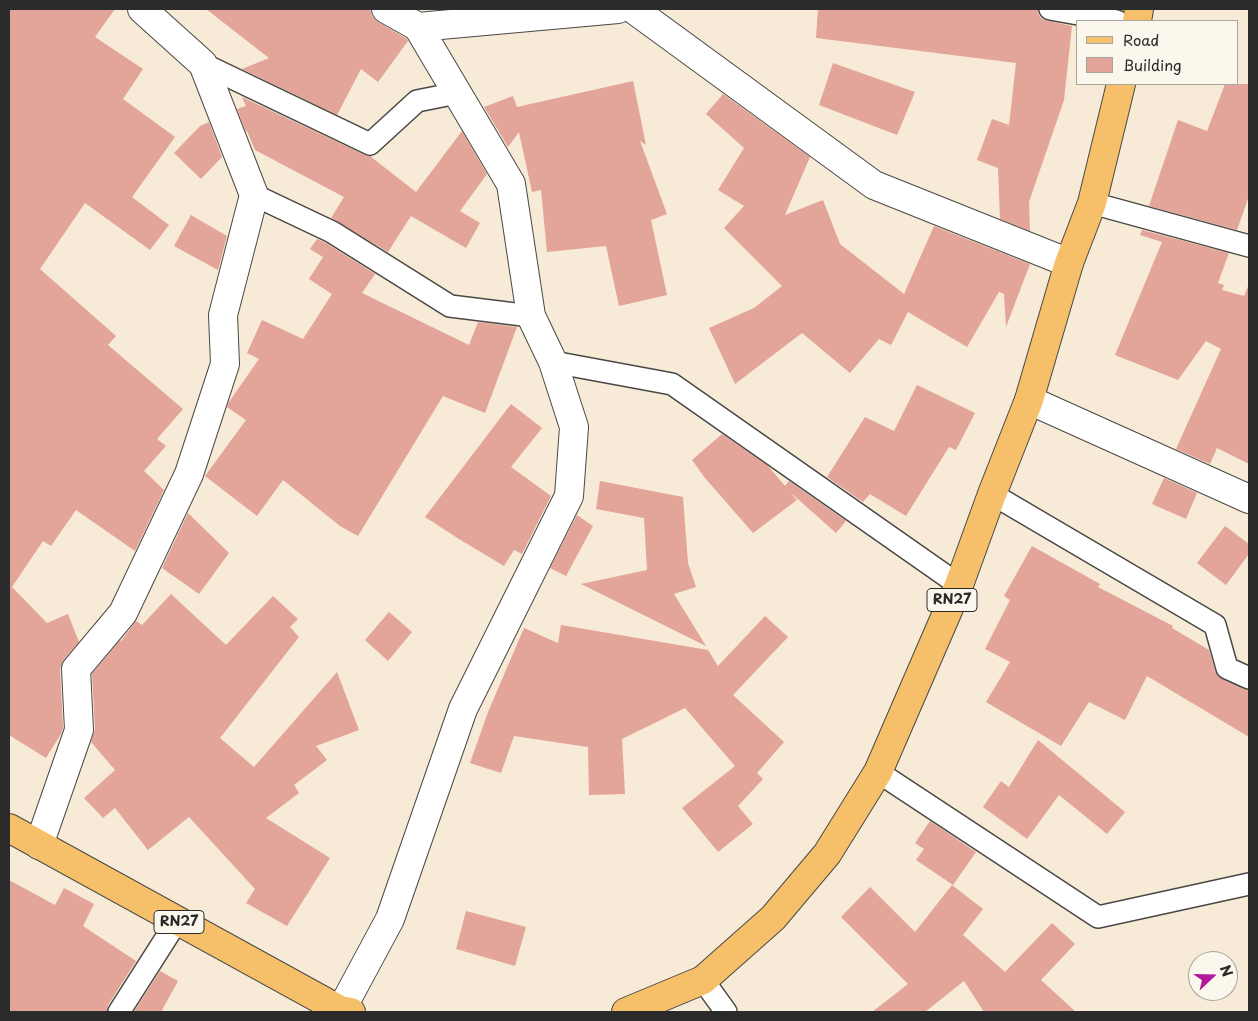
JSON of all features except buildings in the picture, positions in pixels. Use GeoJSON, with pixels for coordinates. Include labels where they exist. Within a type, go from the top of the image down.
{"type":"FeatureCollection","features":[{"type":"Feature","properties":{"kind":"main road","name":"RN27"},"geometry":{"type":"LineString","coordinates":[[626,1012],[703,980],[773,918],[827,854],[878,772],[959,585],[1028,400],[1069,263],[1092,203],[1121,85]]}},
{"type":"Feature","properties":{"kind":"main road","name":"RN27"},"geometry":{"type":"LineString","coordinates":[[9,828],[343,1011]]}},
{"type":"Feature","properties":{"kind":"street"},"geometry":{"type":"LineString","coordinates":[[39,845],[79,730],[76,669],[123,613],[189,474],[225,364],[223,316],[254,195],[203,64],[142,9]]}},
{"type":"Feature","properties":{"kind":"street"},"geometry":{"type":"LineString","coordinates":[[343,1011],[390,919],[463,709],[569,496],[574,427],[553,362],[531,316],[511,184],[418,27],[386,9]]}},
{"type":"Feature","properties":{"kind":"street"},"geometry":{"type":"LineString","coordinates":[[418,27],[541,12],[618,9]]}},
{"type":"Feature","properties":{"kind":"street"},"geometry":{"type":"LineString","coordinates":[[633,9],[874,185],[1069,263]]}},
{"type":"Feature","properties":{"kind":"street"},"geometry":{"type":"LineString","coordinates":[[1028,400],[1249,499]]}},
{"type":"Feature","properties":{"kind":"lane"},"geometry":{"type":"LineString","coordinates":[[1050,9],[1111,20]]}},
{"type":"Feature","properties":{"kind":"lane"},"geometry":{"type":"LineString","coordinates":[[203,64],[370,144],[417,102],[457,93]]}},
{"type":"Feature","properties":{"kind":"lane"},"geometry":{"type":"LineString","coordinates":[[254,195],[332,232],[450,306],[531,316]]}},
{"type":"Feature","properties":{"kind":"lane"},"geometry":{"type":"LineString","coordinates":[[1092,203],[1249,246]]}},
{"type":"Feature","properties":{"kind":"lane"},"geometry":{"type":"LineString","coordinates":[[553,362],[672,384],[959,585]]}},
{"type":"Feature","properties":{"kind":"lane"},"geometry":{"type":"LineString","coordinates":[[992,494],[1215,625],[1228,668],[1249,678]]}},
{"type":"Feature","properties":{"kind":"lane"},"geometry":{"type":"LineString","coordinates":[[878,772],[1098,917],[1249,884]]}},
{"type":"Feature","properties":{"kind":"lane"},"geometry":{"type":"LineString","coordinates":[[119,1012],[177,921]]}},
{"type":"Feature","properties":{"kind":"lane"},"geometry":{"type":"LineString","coordinates":[[703,980],[726,1012]]}}]}
